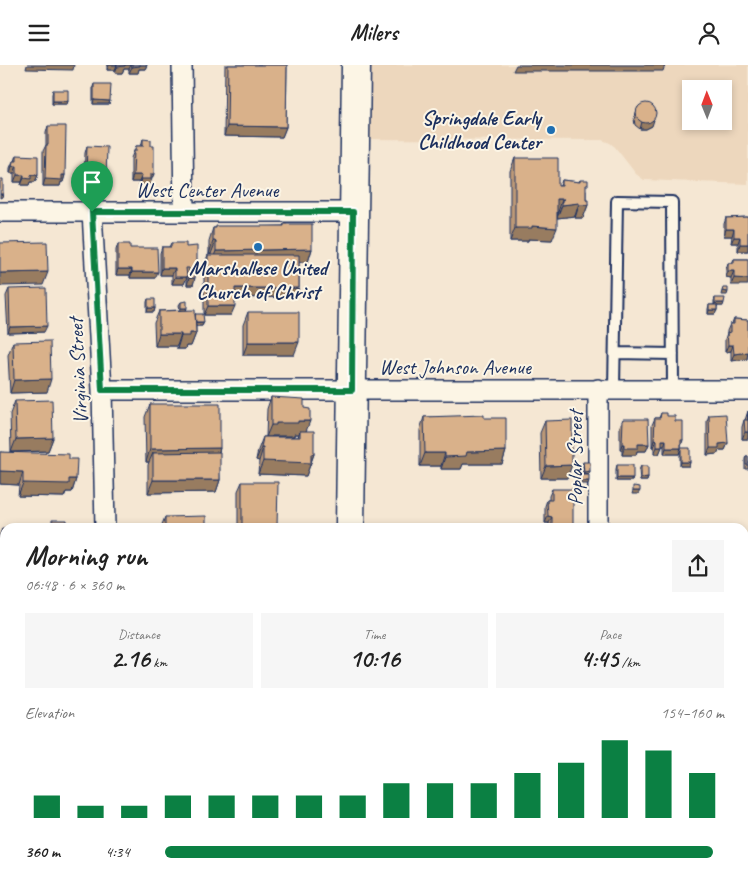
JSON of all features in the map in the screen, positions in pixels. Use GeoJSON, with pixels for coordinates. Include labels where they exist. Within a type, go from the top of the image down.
{"type":"FeatureCollection","features":[{"type":"Feature","properties":{"kind":"main road"},"geometry":{"type":"LineString","coordinates":[[350,523],[356,65]]}},
{"type":"Feature","properties":{"kind":"street"},"geometry":{"type":"LineString","coordinates":[[182,65],[184,212]]}},
{"type":"Feature","properties":{"kind":"street","name":"West Center Avenue"},"geometry":{"type":"LineString","coordinates":[[0,212],[353,212]]}},
{"type":"Feature","properties":{"kind":"street","name":"Virginia Street"},"geometry":{"type":"LineString","coordinates":[[92,212],[102,390],[105,523]]}},
{"type":"Feature","properties":{"kind":"street","name":"Poplar Street"},"geometry":{"type":"LineString","coordinates":[[598,523],[606,389]]}},
{"type":"Feature","properties":{"kind":"street","name":"West Johnson Avenue"},"geometry":{"type":"LineString","coordinates":[[102,390],[748,390]]}},
{"type":"Feature","properties":{"kind":"lane"},"geometry":{"type":"LineString","coordinates":[[606,389],[615,353],[617,201],[672,202],[673,389]]}},
{"type":"Feature","properties":{"kind":"lane"},"geometry":{"type":"LineString","coordinates":[[615,353],[673,354]]}},
{"type":"Feature","properties":{"kind":"shaded area","name":"Springdale Early Childhood Center"},"geometry":{"type":"Polygon","coordinates":[[[356,65],[748,65],[748,184],[644,180],[636,174],[615,147],[602,140],[355,139],[356,65]]]}},
{"type":"Feature","properties":{"kind":"building"},"geometry":{"type":"Polygon","coordinates":[[[228,65],[287,65],[286,127],[227,126],[228,65]]]}},
{"type":"Feature","properties":{"kind":"building"},"geometry":{"type":"Polygon","coordinates":[[[94,84],[111,84],[110,101],[94,100],[94,84]]]}},
{"type":"Feature","properties":{"kind":"building"},"geometry":{"type":"Polygon","coordinates":[[[53,90],[68,90],[68,101],[53,101],[53,90]]]}},
{"type":"Feature","properties":{"kind":"building"},"geometry":{"type":"Polygon","coordinates":[[[646,103],[653,106],[656,113],[653,120],[646,123],[639,120],[636,113],[639,106],[646,103]]]}},
{"type":"Feature","properties":{"kind":"building"},"geometry":{"type":"Polygon","coordinates":[[[48,126],[66,126],[65,175],[62,175],[62,180],[45,179],[48,126]]]}},
{"type":"Feature","properties":{"kind":"building"},"geometry":{"type":"Polygon","coordinates":[[[143,139],[151,140],[151,146],[154,146],[154,174],[151,174],[151,179],[141,179],[142,175],[133,175],[134,151],[136,151],[136,146],[143,146],[143,139]]]}},
{"type":"Feature","properties":{"kind":"building"},"geometry":{"type":"Polygon","coordinates":[[[87,146],[107,147],[106,177],[86,175],[87,146]]]}},
{"type":"Feature","properties":{"kind":"building"},"geometry":{"type":"Polygon","coordinates":[[[17,155],[38,156],[38,175],[31,175],[31,179],[24,178],[24,175],[17,175],[17,166],[12,166],[13,161],[17,161],[17,155]]]}},
{"type":"Feature","properties":{"kind":"building"},"geometry":{"type":"Polygon","coordinates":[[[515,158],[558,158],[558,186],[562,186],[562,180],[580,182],[580,180],[588,180],[586,200],[588,200],[588,205],[579,205],[579,203],[562,205],[562,200],[564,199],[557,199],[557,228],[532,226],[532,228],[515,228],[515,158]]]}},
{"type":"Feature","properties":{"kind":"building"},"geometry":{"type":"Polygon","coordinates":[[[0,179],[3,179],[3,194],[0,194],[0,179]]]}},
{"type":"Feature","properties":{"kind":"building"},"geometry":{"type":"Polygon","coordinates":[[[748,217],[748,244],[740,244],[740,237],[734,237],[734,229],[726,229],[726,218],[748,217]]]}},
{"type":"Feature","properties":{"kind":"building"},"geometry":{"type":"Polygon","coordinates":[[[284,224],[312,224],[312,249],[216,251],[216,241],[213,241],[213,228],[216,228],[216,226],[284,226],[284,224]]]}},
{"type":"Feature","properties":{"kind":"building"},"geometry":{"type":"Polygon","coordinates":[[[47,242],[48,272],[0,273],[0,243],[47,242]]]}},
{"type":"Feature","properties":{"kind":"building"},"geometry":{"type":"Polygon","coordinates":[[[171,243],[186,243],[186,247],[197,246],[195,278],[189,278],[189,268],[186,268],[187,277],[175,277],[175,268],[162,268],[162,247],[171,247],[171,243]]]}},
{"type":"Feature","properties":{"kind":"building"},"geometry":{"type":"Polygon","coordinates":[[[118,244],[130,244],[130,248],[157,248],[158,272],[132,272],[132,269],[118,269],[118,244]]]}},
{"type":"Feature","properties":{"kind":"building"},"geometry":{"type":"Polygon","coordinates":[[[208,255],[299,255],[299,288],[235,288],[235,306],[208,306],[208,255]]]}},
{"type":"Feature","properties":{"kind":"building"},"geometry":{"type":"Polygon","coordinates":[[[734,259],[748,259],[748,279],[734,278],[734,271],[728,271],[728,263],[734,263],[734,259]]]}},
{"type":"Feature","properties":{"kind":"building"},"geometry":{"type":"Polygon","coordinates":[[[46,288],[47,326],[10,327],[9,289],[46,288]]]}},
{"type":"Feature","properties":{"kind":"building"},"geometry":{"type":"Polygon","coordinates":[[[723,288],[728,288],[728,292],[722,291],[723,288]]]}},
{"type":"Feature","properties":{"kind":"building"},"geometry":{"type":"Polygon","coordinates":[[[715,298],[725,298],[724,303],[715,303],[715,298]]]}},
{"type":"Feature","properties":{"kind":"building"},"geometry":{"type":"Polygon","coordinates":[[[148,299],[155,299],[155,308],[148,308],[148,299]]]}},
{"type":"Feature","properties":{"kind":"building"},"geometry":{"type":"Polygon","coordinates":[[[187,301],[187,308],[181,308],[181,302],[187,301]]]}},
{"type":"Feature","properties":{"kind":"building"},"geometry":{"type":"Polygon","coordinates":[[[709,305],[717,305],[717,310],[709,310],[709,305]]]}},
{"type":"Feature","properties":{"kind":"building"},"geometry":{"type":"Polygon","coordinates":[[[195,310],[196,333],[190,333],[190,336],[159,334],[159,311],[195,310]]]}},
{"type":"Feature","properties":{"kind":"building"},"geometry":{"type":"Polygon","coordinates":[[[248,312],[299,312],[299,342],[248,342],[248,312]]]}},
{"type":"Feature","properties":{"kind":"building"},"geometry":{"type":"Polygon","coordinates":[[[195,314],[203,314],[204,322],[196,322],[195,314]]]}},
{"type":"Feature","properties":{"kind":"building"},"geometry":{"type":"Polygon","coordinates":[[[734,319],[748,320],[748,352],[734,354],[733,345],[728,345],[727,333],[730,332],[730,324],[734,324],[734,319]]]}},
{"type":"Feature","properties":{"kind":"building"},"geometry":{"type":"Polygon","coordinates":[[[50,341],[51,379],[14,380],[13,342],[50,341]]]}},
{"type":"Feature","properties":{"kind":"building"},"geometry":{"type":"Polygon","coordinates":[[[271,397],[304,399],[304,408],[310,409],[310,421],[271,425],[271,397]]]}},
{"type":"Feature","properties":{"kind":"building"},"geometry":{"type":"Polygon","coordinates":[[[52,400],[53,438],[16,439],[15,401],[52,400]]]}},
{"type":"Feature","properties":{"kind":"building"},"geometry":{"type":"Polygon","coordinates":[[[150,404],[220,404],[220,448],[150,449],[150,404]]]}},
{"type":"Feature","properties":{"kind":"building"},"geometry":{"type":"Polygon","coordinates":[[[661,413],[667,413],[667,416],[675,416],[675,421],[683,421],[681,448],[666,448],[666,440],[662,440],[662,447],[657,447],[657,440],[654,440],[655,418],[660,418],[661,413]]]}},
{"type":"Feature","properties":{"kind":"building"},"geometry":{"type":"Polygon","coordinates":[[[726,414],[728,443],[719,444],[719,448],[710,448],[709,415],[726,414]]]}},
{"type":"Feature","properties":{"kind":"building"},"geometry":{"type":"Polygon","coordinates":[[[484,415],[484,418],[506,418],[506,451],[467,452],[466,456],[445,457],[445,453],[425,453],[424,417],[484,415]]]}},
{"type":"Feature","properties":{"kind":"building"},"geometry":{"type":"Polygon","coordinates":[[[623,419],[648,419],[649,444],[638,444],[638,448],[624,448],[624,444],[622,444],[623,419]]]}},
{"type":"Feature","properties":{"kind":"building"},"geometry":{"type":"Polygon","coordinates":[[[572,420],[572,465],[546,466],[545,421],[572,420]]]}},
{"type":"Feature","properties":{"kind":"building"},"geometry":{"type":"Polygon","coordinates":[[[744,420],[748,420],[748,432],[745,432],[744,420]]]}},
{"type":"Feature","properties":{"kind":"building"},"geometry":{"type":"Polygon","coordinates":[[[300,431],[314,431],[314,454],[311,454],[311,463],[263,461],[263,448],[261,448],[263,437],[300,437],[300,431]]]}},
{"type":"Feature","properties":{"kind":"building"},"geometry":{"type":"Polygon","coordinates":[[[681,448],[690,448],[690,462],[681,462],[681,448]]]}},
{"type":"Feature","properties":{"kind":"building"},"geometry":{"type":"Polygon","coordinates":[[[0,452],[69,454],[69,459],[77,459],[76,479],[69,479],[69,484],[23,483],[23,472],[0,471],[0,452]]]}},
{"type":"Feature","properties":{"kind":"building"},"geometry":{"type":"Polygon","coordinates":[[[220,452],[220,480],[153,480],[153,453],[220,452]]]}},
{"type":"Feature","properties":{"kind":"building"},"geometry":{"type":"Polygon","coordinates":[[[746,456],[748,456],[748,465],[746,465],[746,456]]]}},
{"type":"Feature","properties":{"kind":"building"},"geometry":{"type":"Polygon","coordinates":[[[583,462],[590,462],[590,471],[584,472],[583,462]]]}},
{"type":"Feature","properties":{"kind":"building"},"geometry":{"type":"Polygon","coordinates":[[[617,465],[633,465],[633,478],[617,478],[617,465]]]}},
{"type":"Feature","properties":{"kind":"building"},"geometry":{"type":"Polygon","coordinates":[[[641,466],[648,466],[648,477],[641,478],[641,466]]]}},
{"type":"Feature","properties":{"kind":"building"},"geometry":{"type":"Polygon","coordinates":[[[580,475],[589,475],[589,481],[580,481],[580,475]]]}},
{"type":"Feature","properties":{"kind":"building"},"geometry":{"type":"Polygon","coordinates":[[[242,482],[278,482],[277,523],[242,523],[242,482]]]}},
{"type":"Feature","properties":{"kind":"building"},"geometry":{"type":"Polygon","coordinates":[[[633,486],[640,487],[640,491],[633,491],[633,486]]]}},
{"type":"Feature","properties":{"kind":"building"},"geometry":{"type":"Polygon","coordinates":[[[552,489],[573,489],[573,523],[552,523],[552,517],[548,516],[547,500],[552,500],[552,489]]]}},
{"type":"Feature","properties":{"kind":"building"},"geometry":{"type":"Polygon","coordinates":[[[206,516],[206,523],[165,523],[165,517],[206,516]]]}},
{"type":"Feature","properties":{"kind":"building"},"geometry":{"type":"Polygon","coordinates":[[[52,520],[67,520],[67,523],[52,523],[52,520]]]}},
{"type":"Feature","properties":{"kind":"place","name":"Springdale Early Childhood Center"},"geometry":{"type":"Point","coordinates":[551,130]}},
{"type":"Feature","properties":{"kind":"place","name":"Marshallese United Church of Christ"},"geometry":{"type":"Point","coordinates":[258,247]}},
{"type":"Feature","properties":{"kind":"route"},"geometry":{"type":"LineString","coordinates":[[92,212],[353,212],[352,390],[102,390],[92,212]]}}]}
